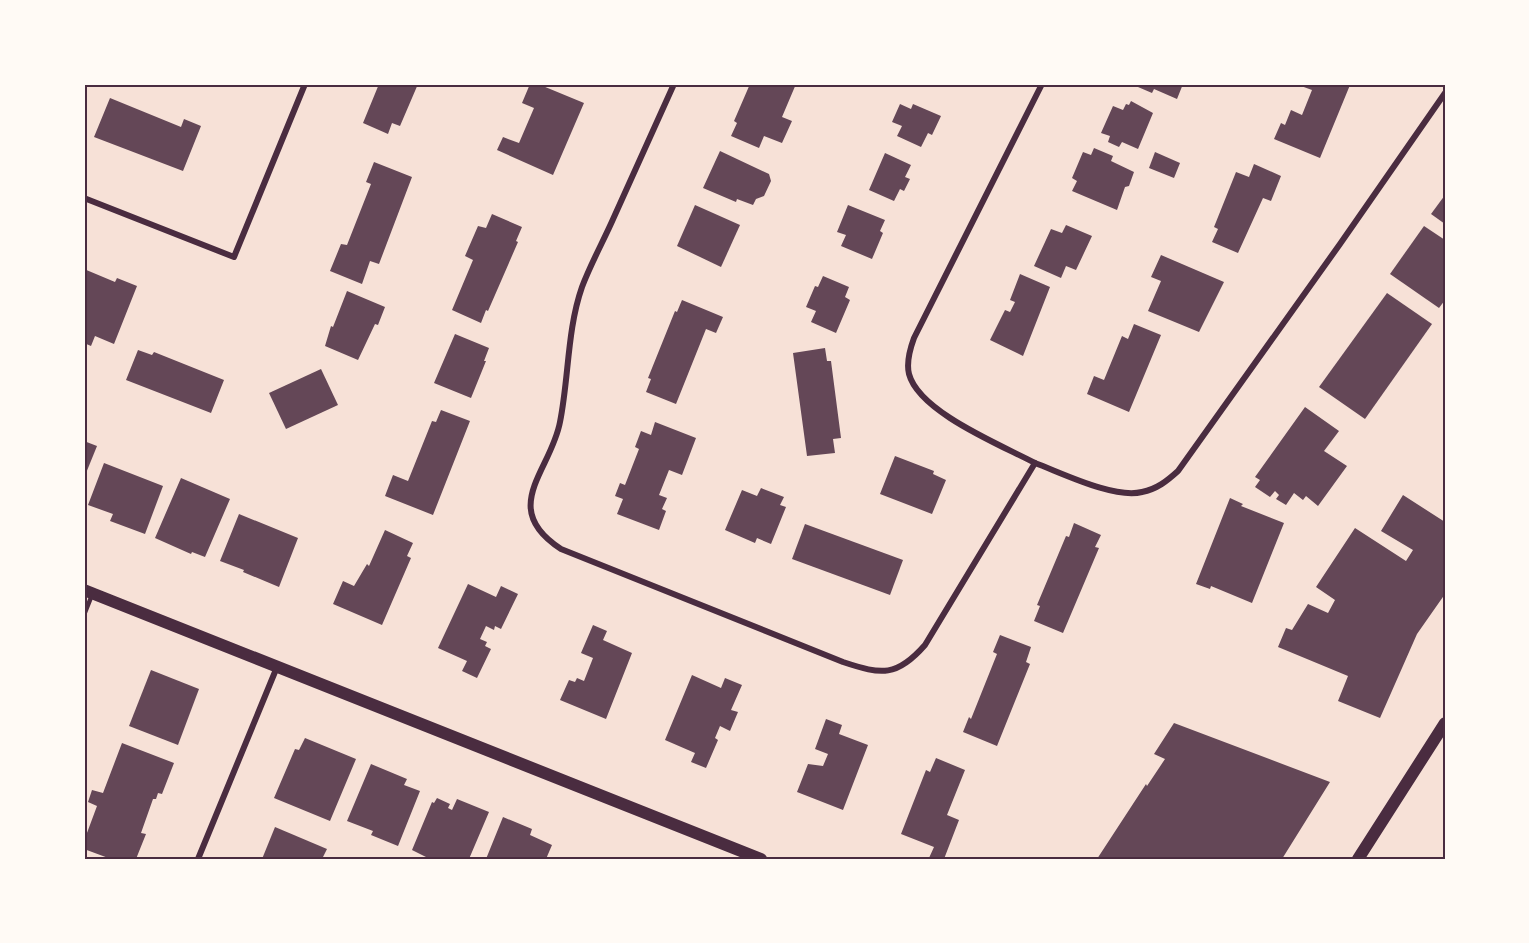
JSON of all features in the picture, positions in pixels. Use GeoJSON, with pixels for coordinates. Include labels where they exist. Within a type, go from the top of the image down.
{"type":"FeatureCollection","features":[{"type":"Feature","properties":{"kind":"main road"},"geometry":{"type":"LineString","coordinates":[[88,592],[761,859]]}},
{"type":"Feature","properties":{"kind":"main road"},"geometry":{"type":"LineString","coordinates":[[1358,859],[1445,723]]}},
{"type":"Feature","properties":{"kind":"street"},"geometry":{"type":"LineString","coordinates":[[84,198],[234,257],[305,84]]}},
{"type":"Feature","properties":{"kind":"street"},"geometry":{"type":"LineString","coordinates":[[674,84],[582,287],[571,332],[561,420],[555,441],[536,478],[531,494],[531,510],[541,532],[561,549],[843,662],[875,672],[889,671],[904,664],[926,645],[1035,462]]}},
{"type":"Feature","properties":{"kind":"street"},"geometry":{"type":"LineString","coordinates":[[1042,84],[914,338],[908,356],[909,373],[916,390],[933,406],[973,431],[1035,462],[1083,482],[1124,492],[1140,493],[1154,489],[1172,476],[1340,244],[1445,93]]}},
{"type":"Feature","properties":{"kind":"street"},"geometry":{"type":"LineString","coordinates":[[198,859],[277,667]]}},
{"type":"Feature","properties":{"kind":"lane"},"geometry":{"type":"LineString","coordinates":[[84,615],[88,592]]}},
{"type":"Feature","properties":{"kind":"building"},"geometry":{"type":"Polygon","coordinates":[[[379,84],[418,84],[400,126],[392,123],[388,134],[363,123],[379,84]]]}},
{"type":"Feature","properties":{"kind":"building"},"geometry":{"type":"Polygon","coordinates":[[[530,84],[538,84],[584,103],[553,175],[497,150],[503,137],[519,143],[534,108],[522,103],[530,84]]]}},
{"type":"Feature","properties":{"kind":"building"},"geometry":{"type":"Polygon","coordinates":[[[750,84],[796,84],[782,117],[792,121],[782,143],[764,136],[759,148],[731,136],[737,123],[734,121],[750,84]]]}},
{"type":"Feature","properties":{"kind":"building"},"geometry":{"type":"Polygon","coordinates":[[[1131,84],[1183,84],[1177,99],[1154,89],[1152,93],[1131,84]]]}},
{"type":"Feature","properties":{"kind":"building"},"geometry":{"type":"Polygon","coordinates":[[[1302,84],[1350,85],[1320,158],[1274,139],[1281,123],[1285,125],[1291,110],[1302,115],[1312,90],[1301,86],[1302,84]]]}},
{"type":"Feature","properties":{"kind":"building"},"geometry":{"type":"Polygon","coordinates":[[[110,98],[181,127],[184,119],[201,126],[183,171],[94,137],[110,98]]]}},
{"type":"Feature","properties":{"kind":"building"},"geometry":{"type":"Polygon","coordinates":[[[1131,101],[1153,113],[1138,149],[1122,142],[1119,147],[1108,142],[1110,136],[1101,133],[1113,106],[1123,110],[1131,101]]]}},
{"type":"Feature","properties":{"kind":"building"},"geometry":{"type":"Polygon","coordinates":[[[900,104],[911,109],[913,104],[941,116],[932,135],[928,133],[921,147],[897,136],[902,126],[892,122],[900,104]]]}},
{"type":"Feature","properties":{"kind":"building"},"geometry":{"type":"Polygon","coordinates":[[[1094,148],[1113,156],[1111,161],[1134,172],[1129,186],[1125,187],[1117,210],[1072,191],[1077,181],[1072,178],[1083,152],[1091,155],[1094,148]]]}},
{"type":"Feature","properties":{"kind":"building"},"geometry":{"type":"Polygon","coordinates":[[[720,151],[769,174],[771,181],[764,196],[756,199],[753,205],[737,199],[736,202],[703,188],[720,151]]]}},
{"type":"Feature","properties":{"kind":"building"},"geometry":{"type":"Polygon","coordinates":[[[1155,152],[1180,163],[1174,178],[1149,168],[1155,152]]]}},
{"type":"Feature","properties":{"kind":"building"},"geometry":{"type":"Polygon","coordinates":[[[885,153],[911,165],[905,177],[910,179],[904,191],[900,189],[894,201],[869,190],[885,153]]]}},
{"type":"Feature","properties":{"kind":"building"},"geometry":{"type":"Polygon","coordinates":[[[374,162],[412,177],[379,264],[370,261],[362,284],[330,271],[341,244],[347,245],[371,184],[366,182],[374,162]]]}},
{"type":"Feature","properties":{"kind":"building"},"geometry":{"type":"Polygon","coordinates":[[[1254,164],[1281,176],[1271,201],[1263,198],[1238,253],[1212,242],[1218,229],[1214,227],[1236,172],[1249,177],[1254,164]]]}},
{"type":"Feature","properties":{"kind":"building"},"geometry":{"type":"Polygon","coordinates":[[[1445,195],[1445,224],[1431,214],[1445,195]]]}},
{"type":"Feature","properties":{"kind":"building"},"geometry":{"type":"Polygon","coordinates":[[[695,205],[740,225],[721,267],[677,246],[695,205]]]}},
{"type":"Feature","properties":{"kind":"building"},"geometry":{"type":"Polygon","coordinates":[[[848,205],[885,220],[880,231],[883,233],[872,259],[841,246],[846,235],[837,232],[848,205]]]}},
{"type":"Feature","properties":{"kind":"building"},"geometry":{"type":"Polygon","coordinates":[[[492,214],[522,227],[516,241],[518,242],[481,323],[452,310],[473,260],[465,256],[478,226],[486,228],[492,214]]]}},
{"type":"Feature","properties":{"kind":"building"},"geometry":{"type":"Polygon","coordinates":[[[1066,225],[1092,236],[1076,270],[1066,266],[1061,278],[1034,266],[1051,229],[1062,233],[1066,225]]]}},
{"type":"Feature","properties":{"kind":"building"},"geometry":{"type":"Polygon","coordinates":[[[1424,226],[1445,240],[1445,300],[1439,308],[1390,274],[1424,226]]]}},
{"type":"Feature","properties":{"kind":"building"},"geometry":{"type":"Polygon","coordinates":[[[1161,255],[1224,282],[1199,332],[1148,311],[1161,281],[1151,277],[1161,255]]]}},
{"type":"Feature","properties":{"kind":"building"},"geometry":{"type":"Polygon","coordinates":[[[84,269],[115,282],[117,278],[137,286],[114,344],[95,336],[91,346],[84,343],[84,269]]]}},
{"type":"Feature","properties":{"kind":"building"},"geometry":{"type":"Polygon","coordinates":[[[1020,274],[1050,287],[1023,356],[990,340],[1005,310],[1010,312],[1015,302],[1010,300],[1020,274]]]}},
{"type":"Feature","properties":{"kind":"building"},"geometry":{"type":"Polygon","coordinates":[[[823,276],[849,287],[845,297],[850,300],[836,333],[811,322],[816,311],[806,307],[815,286],[818,287],[823,276]]]}},
{"type":"Feature","properties":{"kind":"building"},"geometry":{"type":"Polygon","coordinates":[[[347,291],[385,307],[378,325],[375,324],[358,360],[325,346],[331,326],[333,327],[347,291]]]}},
{"type":"Feature","properties":{"kind":"building"},"geometry":{"type":"Polygon","coordinates":[[[1387,293],[1432,324],[1365,419],[1319,387],[1387,293]]]}},
{"type":"Feature","properties":{"kind":"building"},"geometry":{"type":"Polygon","coordinates":[[[682,300],[723,317],[716,333],[706,329],[676,404],[646,392],[651,379],[648,378],[675,311],[677,312],[682,300]]]}},
{"type":"Feature","properties":{"kind":"building"},"geometry":{"type":"Polygon","coordinates":[[[1134,324],[1161,335],[1129,412],[1087,394],[1094,376],[1104,380],[1122,336],[1128,339],[1134,324]]]}},
{"type":"Feature","properties":{"kind":"building"},"geometry":{"type":"Polygon","coordinates":[[[455,334],[489,348],[471,398],[434,383],[455,334]]]}},
{"type":"Feature","properties":{"kind":"building"},"geometry":{"type":"Polygon","coordinates":[[[825,348],[827,361],[831,361],[841,438],[833,439],[835,453],[807,456],[793,353],[825,348]]]}},
{"type":"Feature","properties":{"kind":"building"},"geometry":{"type":"Polygon","coordinates":[[[138,350],[152,355],[154,352],[224,380],[211,413],[126,380],[138,350]]]}},
{"type":"Feature","properties":{"kind":"building"},"geometry":{"type":"Polygon","coordinates":[[[321,369],[338,405],[286,429],[269,393],[321,369]]]}},
{"type":"Feature","properties":{"kind":"building"},"geometry":{"type":"Polygon","coordinates":[[[1305,407],[1339,431],[1324,451],[1347,466],[1318,506],[1306,496],[1303,500],[1294,493],[1286,505],[1276,499],[1279,495],[1275,491],[1270,497],[1255,487],[1260,480],[1255,477],[1305,407]]]}},
{"type":"Feature","properties":{"kind":"building"},"geometry":{"type":"Polygon","coordinates":[[[441,410],[470,421],[433,515],[385,496],[393,475],[408,481],[432,421],[436,422],[441,410]]]}},
{"type":"Feature","properties":{"kind":"building"},"geometry":{"type":"Polygon","coordinates":[[[655,422],[696,438],[682,475],[669,470],[659,495],[667,498],[662,509],[666,511],[659,530],[617,514],[623,499],[615,496],[620,483],[625,485],[639,449],[635,447],[641,431],[651,435],[655,422]]]}},
{"type":"Feature","properties":{"kind":"building"},"geometry":{"type":"Polygon","coordinates":[[[84,441],[97,446],[84,478],[84,441]]]}},
{"type":"Feature","properties":{"kind":"building"},"geometry":{"type":"Polygon","coordinates":[[[895,456],[934,471],[933,474],[946,480],[932,514],[880,494],[895,456]]]}},
{"type":"Feature","properties":{"kind":"building"},"geometry":{"type":"Polygon","coordinates":[[[104,463],[163,486],[145,534],[110,521],[113,514],[88,505],[104,463]]]}},
{"type":"Feature","properties":{"kind":"building"},"geometry":{"type":"Polygon","coordinates":[[[181,478],[230,499],[205,557],[192,552],[191,554],[155,538],[181,478]]]}},
{"type":"Feature","properties":{"kind":"building"},"geometry":{"type":"Polygon","coordinates":[[[761,488],[784,497],[780,505],[786,507],[771,544],[757,538],[755,543],[725,530],[742,490],[757,496],[761,488]]]}},
{"type":"Feature","properties":{"kind":"building"},"geometry":{"type":"Polygon","coordinates":[[[1403,495],[1445,522],[1445,594],[1417,634],[1380,718],[1338,701],[1348,676],[1278,647],[1286,628],[1292,630],[1308,604],[1328,613],[1335,600],[1316,587],[1355,528],[1406,561],[1413,550],[1381,531],[1403,495]]]}},
{"type":"Feature","properties":{"kind":"building"},"geometry":{"type":"Polygon","coordinates":[[[1230,498],[1243,504],[1241,506],[1284,523],[1252,603],[1211,586],[1210,589],[1196,584],[1230,498]]]}},
{"type":"Feature","properties":{"kind":"building"},"geometry":{"type":"Polygon","coordinates":[[[239,514],[298,538],[279,587],[220,561],[239,514]]]}},
{"type":"Feature","properties":{"kind":"building"},"geometry":{"type":"Polygon","coordinates":[[[1074,523],[1101,535],[1095,547],[1099,548],[1063,633],[1034,621],[1040,606],[1037,605],[1066,536],[1069,537],[1074,523]]]}},
{"type":"Feature","properties":{"kind":"building"},"geometry":{"type":"Polygon","coordinates":[[[805,524],[903,560],[890,595],[792,559],[805,524]]]}},
{"type":"Feature","properties":{"kind":"building"},"geometry":{"type":"Polygon","coordinates":[[[385,530],[413,543],[407,556],[411,558],[382,625],[333,604],[343,581],[354,586],[367,564],[369,566],[385,530]]]}},
{"type":"Feature","properties":{"kind":"building"},"geometry":{"type":"Polygon","coordinates":[[[468,584],[496,597],[501,586],[518,594],[501,629],[495,626],[494,630],[486,626],[480,639],[487,642],[485,646],[491,649],[477,678],[462,671],[467,661],[438,648],[468,584]]]}},
{"type":"Feature","properties":{"kind":"building"},"geometry":{"type":"Polygon","coordinates":[[[593,625],[607,631],[603,640],[632,653],[606,719],[560,700],[569,680],[575,682],[577,678],[584,681],[593,658],[581,653],[593,625]]]}},
{"type":"Feature","properties":{"kind":"building"},"geometry":{"type":"Polygon","coordinates":[[[1000,635],[1031,647],[1026,662],[1030,664],[997,746],[963,732],[969,717],[971,719],[997,654],[993,652],[1000,635]]]}},
{"type":"Feature","properties":{"kind":"building"},"geometry":{"type":"Polygon","coordinates":[[[151,670],[199,689],[178,745],[129,726],[151,670]]]}},
{"type":"Feature","properties":{"kind":"building"},"geometry":{"type":"Polygon","coordinates":[[[692,675],[721,688],[725,678],[742,685],[731,710],[738,712],[730,731],[720,726],[715,738],[718,740],[706,768],[691,762],[695,753],[665,740],[692,675]]]}},
{"type":"Feature","properties":{"kind":"building"},"geometry":{"type":"Polygon","coordinates":[[[826,719],[842,725],[839,734],[868,745],[843,810],[797,792],[808,764],[823,766],[828,754],[815,749],[826,719]]]}},
{"type":"Feature","properties":{"kind":"building"},"geometry":{"type":"Polygon","coordinates":[[[1174,723],[1330,782],[1282,859],[1097,859],[1165,759],[1154,754],[1174,723]]]}},
{"type":"Feature","properties":{"kind":"building"},"geometry":{"type":"Polygon","coordinates":[[[305,738],[356,759],[330,821],[274,798],[295,749],[299,750],[305,738]]]}},
{"type":"Feature","properties":{"kind":"building"},"geometry":{"type":"Polygon","coordinates":[[[122,743],[174,763],[162,794],[158,793],[156,799],[153,799],[141,833],[146,834],[136,859],[111,859],[84,849],[84,841],[97,806],[88,802],[92,790],[103,793],[122,743]]]}},
{"type":"Feature","properties":{"kind":"building"},"geometry":{"type":"Polygon","coordinates":[[[936,758],[965,770],[947,815],[959,820],[944,859],[929,858],[934,847],[901,834],[926,770],[930,772],[936,758]]]}},
{"type":"Feature","properties":{"kind":"building"},"geometry":{"type":"Polygon","coordinates":[[[371,764],[407,779],[404,785],[420,791],[398,846],[371,835],[373,831],[347,821],[371,764]]]}},
{"type":"Feature","properties":{"kind":"building"},"geometry":{"type":"Polygon","coordinates":[[[437,798],[450,804],[448,808],[452,810],[457,799],[489,812],[469,859],[430,859],[412,850],[432,802],[434,803],[437,798]]]}},
{"type":"Feature","properties":{"kind":"building"},"geometry":{"type":"Polygon","coordinates":[[[503,817],[532,829],[530,835],[552,845],[546,859],[486,859],[503,817]]]}},
{"type":"Feature","properties":{"kind":"building"},"geometry":{"type":"Polygon","coordinates":[[[275,827],[327,849],[322,859],[262,859],[275,827]]]}}]}
